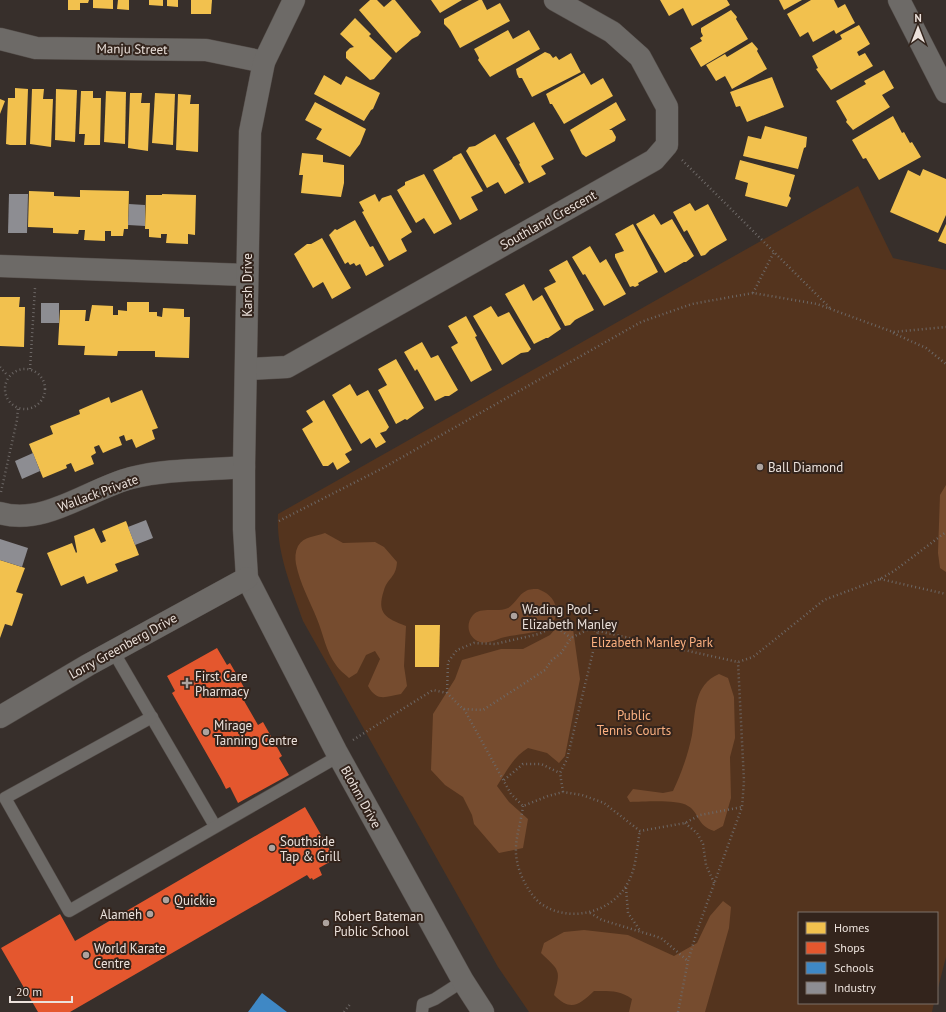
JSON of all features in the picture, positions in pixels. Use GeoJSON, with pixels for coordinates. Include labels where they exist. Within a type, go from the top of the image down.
{"type":"FeatureCollection","features":[{"type":"Feature","properties":{"kind":"street","name":"Karsh Drive"},"geometry":{"type":"LineString","coordinates":[[247,578],[244,529],[244,467],[247,369],[246,275],[250,132],[264,62],[294,0]]}},
{"type":"Feature","properties":{"kind":"street"},"geometry":{"type":"LineString","coordinates":[[555,0],[612,32],[640,57],[667,107],[667,145]]}},
{"type":"Feature","properties":{"kind":"street"},"geometry":{"type":"LineString","coordinates":[[899,0],[946,92]]}},
{"type":"Feature","properties":{"kind":"street","name":"Manju Street"},"geometry":{"type":"LineString","coordinates":[[0,39],[36,48],[206,50],[264,62]]}},
{"type":"Feature","properties":{"kind":"street","name":"Southland Crescent"},"geometry":{"type":"LineString","coordinates":[[247,369],[287,367],[654,160],[667,145]]}},
{"type":"Feature","properties":{"kind":"street"},"geometry":{"type":"LineString","coordinates":[[0,266],[246,275]]}},
{"type":"Feature","properties":{"kind":"street","name":"Wallack Private"},"geometry":{"type":"LineString","coordinates":[[0,513],[26,515],[46,512],[131,478],[165,472],[244,467]]}},
{"type":"Feature","properties":{"kind":"street","name":"Lorry Greenberg Drive"},"geometry":{"type":"LineString","coordinates":[[0,717],[113,651],[247,578]]}},
{"type":"Feature","properties":{"kind":"street","name":"Blohm Drive"},"geometry":{"type":"LineString","coordinates":[[247,578],[337,754],[463,981],[483,1012]]}},
{"type":"Feature","properties":{"kind":"lane"},"geometry":{"type":"LineString","coordinates":[[113,651],[215,826]]}},
{"type":"Feature","properties":{"kind":"lane"},"geometry":{"type":"LineString","coordinates":[[152,718],[4,798],[69,911],[337,754]]}},
{"type":"Feature","properties":{"kind":"lane"},"geometry":{"type":"LineString","coordinates":[[422,1012],[423,1004],[463,981]]}},
{"type":"Feature","properties":{"kind":"path"},"geometry":{"type":"LineString","coordinates":[[667,145],[831,310]]}},
{"type":"Feature","properties":{"kind":"path"},"geometry":{"type":"LineString","coordinates":[[753,293],[774,252]]}},
{"type":"Feature","properties":{"kind":"path"},"geometry":{"type":"LineString","coordinates":[[30,369],[36,268]]}},
{"type":"Feature","properties":{"kind":"path"},"geometry":{"type":"LineString","coordinates":[[279,521],[383,468],[641,322],[692,304],[753,293],[817,304],[893,332],[926,348],[946,364]]}},
{"type":"Feature","properties":{"kind":"path"},"geometry":{"type":"LineString","coordinates":[[893,332],[946,327]]}},
{"type":"Feature","properties":{"kind":"path"},"geometry":{"type":"LineString","coordinates":[[0,367],[8,376]]}},
{"type":"Feature","properties":{"kind":"path"},"geometry":{"type":"LineString","coordinates":[[18,369],[30,369],[36,372],[44,382],[44,395],[41,400],[31,408],[18,408],[7,400],[4,388],[8,376],[18,369]]}},
{"type":"Feature","properties":{"kind":"path"},"geometry":{"type":"LineString","coordinates":[[0,497],[17,420],[18,408]]}},
{"type":"Feature","properties":{"kind":"path"},"geometry":{"type":"LineString","coordinates":[[463,709],[483,710],[531,681],[545,670],[551,661],[561,653],[571,638],[589,629],[738,662],[753,657],[824,600],[880,579],[894,572],[946,532]]}},
{"type":"Feature","properties":{"kind":"path"},"geometry":{"type":"LineString","coordinates":[[880,579],[946,594]]}},
{"type":"Feature","properties":{"kind":"path"},"geometry":{"type":"LineString","coordinates":[[448,693],[448,662],[458,650],[474,643],[494,644],[539,634],[555,626],[571,638]]}},
{"type":"Feature","properties":{"kind":"path"},"geometry":{"type":"LineString","coordinates":[[563,792],[560,772],[568,759],[598,631]]}},
{"type":"Feature","properties":{"kind":"path"},"geometry":{"type":"LineString","coordinates":[[678,1012],[688,961],[698,928],[715,885],[742,807],[744,781],[738,662]]}},
{"type":"Feature","properties":{"kind":"path"},"geometry":{"type":"LineString","coordinates":[[337,754],[368,729],[433,690],[448,693],[463,709],[511,794],[523,806]]}},
{"type":"Feature","properties":{"kind":"path"},"geometry":{"type":"LineString","coordinates":[[504,780],[523,764],[541,764],[560,772]]}},
{"type":"Feature","properties":{"kind":"path"},"geometry":{"type":"LineString","coordinates":[[523,806],[563,792],[604,803],[640,831],[684,823],[700,815],[742,807]]}},
{"type":"Feature","properties":{"kind":"path"},"geometry":{"type":"LineString","coordinates":[[523,806],[517,842],[516,860],[529,889],[540,903],[558,912],[579,914],[589,913],[607,906],[626,888],[634,871],[640,831]]}},
{"type":"Feature","properties":{"kind":"path"},"geometry":{"type":"LineString","coordinates":[[684,823],[697,833],[703,844],[706,865],[715,885]]}},
{"type":"Feature","properties":{"kind":"path"},"geometry":{"type":"LineString","coordinates":[[626,888],[628,913],[642,932]]}},
{"type":"Feature","properties":{"kind":"path"},"geometry":{"type":"LineString","coordinates":[[589,913],[602,920],[661,938],[688,961]]}},
{"type":"Feature","properties":{"kind":"path"},"geometry":{"type":"LineString","coordinates":[[344,1012],[351,1003]]}},
{"type":"Feature","properties":{"kind":"green space","name":"Elizabeth Manley Park"},"geometry":{"type":"Polygon","coordinates":[[[858,186],[893,258],[946,270],[946,957],[938,988],[938,912],[798,912],[798,1004],[934,1004],[932,1012],[529,1012],[498,967],[303,621],[285,569],[279,542],[278,514],[858,186]]]}},
{"type":"Feature","properties":{"kind":"shaded area"},"geometry":{"type":"Polygon","coordinates":[[[946,485],[946,572],[940,568],[938,553],[940,495],[946,485]]]}},
{"type":"Feature","properties":{"kind":"shaded area"},"geometry":{"type":"Polygon","coordinates":[[[325,533],[343,543],[375,542],[384,547],[397,562],[394,574],[384,590],[381,605],[384,614],[406,626],[404,666],[407,686],[401,694],[382,697],[371,691],[368,686],[380,659],[375,651],[366,655],[357,673],[349,678],[337,667],[330,654],[305,592],[295,560],[296,550],[303,540],[325,533]]]}},
{"type":"Feature","properties":{"kind":"shaded area","name":"Wading Pool - Elizabeth Manley"},"geometry":{"type":"Polygon","coordinates":[[[538,589],[550,596],[554,601],[556,617],[552,624],[537,631],[509,636],[491,642],[480,642],[470,634],[469,622],[476,612],[508,608],[524,592],[538,589]]]}},
{"type":"Feature","properties":{"kind":"shaded area"},"geometry":{"type":"Polygon","coordinates":[[[563,620],[572,622],[580,679],[565,756],[559,763],[547,753],[528,748],[510,765],[497,786],[509,802],[528,819],[523,848],[499,853],[474,824],[472,815],[463,797],[445,785],[431,770],[433,714],[455,679],[462,660],[501,649],[523,649],[550,635],[563,620]]]}},
{"type":"Feature","properties":{"kind":"shaded area"},"geometry":{"type":"Polygon","coordinates":[[[719,674],[728,678],[734,697],[735,738],[730,757],[731,798],[723,826],[714,831],[704,826],[695,812],[683,804],[676,802],[652,801],[630,802],[627,797],[633,789],[663,793],[673,791],[688,750],[692,735],[695,708],[700,692],[704,685],[719,674]]]}},
{"type":"Feature","properties":{"kind":"shaded area"},"geometry":{"type":"Polygon","coordinates":[[[723,901],[731,907],[729,928],[705,1012],[629,1012],[632,999],[623,994],[614,992],[594,991],[584,1000],[575,1005],[565,1004],[554,995],[558,975],[552,964],[541,953],[544,943],[564,932],[584,930],[628,935],[674,956],[697,943],[710,916],[723,901]]]}},
{"type":"Feature","properties":{"kind":"building: Homes"},"geometry":{"type":"Polygon","coordinates":[[[68,0],[89,0],[88,3],[80,3],[80,10],[68,10],[68,0]]]}},
{"type":"Feature","properties":{"kind":"building: Homes"},"geometry":{"type":"Polygon","coordinates":[[[93,0],[113,0],[113,9],[93,8],[93,0]]]}},
{"type":"Feature","properties":{"kind":"building: Homes"},"geometry":{"type":"Polygon","coordinates":[[[118,0],[129,0],[129,10],[117,9],[118,0]]]}},
{"type":"Feature","properties":{"kind":"building: Homes"},"geometry":{"type":"Polygon","coordinates":[[[149,0],[163,0],[163,6],[149,5],[149,0]]]}},
{"type":"Feature","properties":{"kind":"building: Homes"},"geometry":{"type":"Polygon","coordinates":[[[167,0],[178,0],[178,7],[167,6],[167,0]]]}},
{"type":"Feature","properties":{"kind":"building: Homes"},"geometry":{"type":"Polygon","coordinates":[[[191,0],[212,0],[211,14],[191,14],[191,0]]]}},
{"type":"Feature","properties":{"kind":"building: Homes"},"geometry":{"type":"Polygon","coordinates":[[[370,0],[377,0],[384,7],[392,0],[395,0],[421,32],[396,53],[359,10],[370,0]]]}},
{"type":"Feature","properties":{"kind":"building: Homes"},"geometry":{"type":"Polygon","coordinates":[[[431,0],[462,0],[440,13],[431,0]]]}},
{"type":"Feature","properties":{"kind":"building: Homes"},"geometry":{"type":"Polygon","coordinates":[[[479,0],[482,0],[487,10],[500,3],[510,21],[460,48],[450,30],[444,24],[444,19],[479,0]]]}},
{"type":"Feature","properties":{"kind":"building: Homes"},"geometry":{"type":"Polygon","coordinates":[[[660,0],[727,0],[730,5],[692,26],[683,8],[669,16],[660,0]]]}},
{"type":"Feature","properties":{"kind":"building: Homes"},"geometry":{"type":"Polygon","coordinates":[[[779,0],[802,0],[784,10],[779,0]]]}},
{"type":"Feature","properties":{"kind":"building: Homes"},"geometry":{"type":"Polygon","coordinates":[[[811,0],[834,0],[838,8],[845,4],[855,23],[836,34],[834,30],[813,42],[808,32],[800,37],[787,14],[811,0]]]}},
{"type":"Feature","properties":{"kind":"building: Homes"},"geometry":{"type":"Polygon","coordinates":[[[731,10],[737,17],[736,19],[748,39],[701,67],[690,48],[702,41],[700,38],[703,36],[701,28],[731,10]]]}},
{"type":"Feature","properties":{"kind":"building: Homes"},"geometry":{"type":"Polygon","coordinates":[[[355,18],[371,34],[369,36],[392,58],[374,79],[370,80],[346,58],[346,52],[350,48],[354,47],[340,34],[355,18]]]}},
{"type":"Feature","properties":{"kind":"building: Homes"},"geometry":{"type":"Polygon","coordinates":[[[859,25],[870,44],[857,52],[859,56],[865,53],[873,66],[831,90],[816,69],[818,68],[812,56],[842,39],[840,35],[859,25]]]}},
{"type":"Feature","properties":{"kind":"building: Homes"},"geometry":{"type":"Polygon","coordinates":[[[508,30],[513,39],[529,30],[540,49],[490,77],[478,60],[479,58],[474,49],[508,30]]]}},
{"type":"Feature","properties":{"kind":"building: Homes"},"geometry":{"type":"Polygon","coordinates":[[[752,42],[758,49],[757,51],[767,69],[732,89],[725,76],[716,81],[706,65],[725,54],[727,57],[752,42]]]}},
{"type":"Feature","properties":{"kind":"building: Homes"},"geometry":{"type":"Polygon","coordinates":[[[545,52],[550,54],[553,58],[556,56],[559,60],[571,53],[581,72],[532,97],[522,78],[519,78],[516,69],[545,52]]]}},
{"type":"Feature","properties":{"kind":"building: Homes"},"geometry":{"type":"Polygon","coordinates":[[[884,70],[894,88],[882,95],[890,107],[853,130],[846,122],[847,120],[836,101],[866,84],[864,81],[884,70]]]}},
{"type":"Feature","properties":{"kind":"building: Homes"},"geometry":{"type":"Polygon","coordinates":[[[584,73],[591,85],[603,78],[613,96],[564,124],[552,104],[550,104],[546,94],[584,73]]]}},
{"type":"Feature","properties":{"kind":"building: Homes"},"geometry":{"type":"Polygon","coordinates":[[[324,75],[341,85],[346,76],[380,93],[373,109],[364,121],[314,94],[324,75]]]}},
{"type":"Feature","properties":{"kind":"building: Homes"},"geometry":{"type":"Polygon","coordinates":[[[772,77],[784,107],[747,122],[740,106],[736,107],[730,92],[772,77]]]}},
{"type":"Feature","properties":{"kind":"building: Homes"},"geometry":{"type":"Polygon","coordinates":[[[15,88],[28,89],[26,145],[6,144],[8,98],[15,98],[15,88]]]}},
{"type":"Feature","properties":{"kind":"building: Homes"},"geometry":{"type":"Polygon","coordinates":[[[32,89],[44,89],[43,99],[53,99],[51,147],[30,144],[32,89]]]}},
{"type":"Feature","properties":{"kind":"building: Homes"},"geometry":{"type":"Polygon","coordinates":[[[56,89],[77,90],[75,142],[55,140],[56,89]]]}},
{"type":"Feature","properties":{"kind":"building: Homes"},"geometry":{"type":"Polygon","coordinates":[[[81,91],[93,91],[93,98],[101,98],[100,145],[84,145],[85,134],[79,134],[81,91]]]}},
{"type":"Feature","properties":{"kind":"building: Homes"},"geometry":{"type":"Polygon","coordinates":[[[106,91],[126,92],[125,144],[104,142],[106,91]]]}},
{"type":"Feature","properties":{"kind":"building: Homes"},"geometry":{"type":"Polygon","coordinates":[[[130,93],[142,93],[141,103],[150,103],[148,151],[128,148],[130,93]]]}},
{"type":"Feature","properties":{"kind":"building: Homes"},"geometry":{"type":"Polygon","coordinates":[[[155,93],[175,94],[173,145],[152,143],[155,93]]]}},
{"type":"Feature","properties":{"kind":"building: Homes"},"geometry":{"type":"Polygon","coordinates":[[[178,94],[191,95],[190,104],[199,104],[198,152],[176,150],[178,94]]]}},
{"type":"Feature","properties":{"kind":"building: Homes"},"geometry":{"type":"Polygon","coordinates":[[[0,99],[5,101],[0,114],[0,99]]]}},
{"type":"Feature","properties":{"kind":"building: Homes"},"geometry":{"type":"Polygon","coordinates":[[[315,102],[366,129],[360,144],[350,157],[316,139],[322,129],[305,120],[315,102]]]}},
{"type":"Feature","properties":{"kind":"building: Homes"},"geometry":{"type":"Polygon","coordinates":[[[616,102],[626,120],[609,130],[612,130],[616,137],[615,141],[586,157],[582,154],[570,130],[616,102]]]}},
{"type":"Feature","properties":{"kind":"building: Homes"},"geometry":{"type":"Polygon","coordinates":[[[893,116],[902,133],[904,132],[910,143],[912,142],[921,157],[879,180],[866,158],[863,159],[852,140],[893,116]]]}},
{"type":"Feature","properties":{"kind":"building: Homes"},"geometry":{"type":"Polygon","coordinates":[[[534,122],[554,159],[541,166],[546,174],[529,183],[506,138],[534,122]]]}},
{"type":"Feature","properties":{"kind":"building: Homes"},"geometry":{"type":"Polygon","coordinates":[[[765,126],[807,137],[806,147],[804,148],[798,169],[743,156],[748,136],[761,139],[765,126]]]}},
{"type":"Feature","properties":{"kind":"building: Homes"},"geometry":{"type":"Polygon","coordinates":[[[495,134],[524,183],[505,194],[498,182],[487,188],[466,151],[469,147],[475,146],[495,134]]]}},
{"type":"Feature","properties":{"kind":"building: Homes"},"geometry":{"type":"Polygon","coordinates":[[[302,153],[323,155],[323,162],[344,165],[344,183],[341,197],[301,193],[303,175],[299,175],[302,153]]]}},
{"type":"Feature","properties":{"kind":"building: Homes"},"geometry":{"type":"Polygon","coordinates":[[[461,153],[483,191],[471,197],[478,210],[460,220],[433,170],[461,153]]]}},
{"type":"Feature","properties":{"kind":"building: Homes"},"geometry":{"type":"Polygon","coordinates":[[[740,160],[795,175],[789,196],[791,198],[787,207],[745,196],[748,183],[735,179],[740,160]]]}},
{"type":"Feature","properties":{"kind":"building: Homes"},"geometry":{"type":"Polygon","coordinates":[[[923,169],[946,179],[946,215],[938,233],[890,212],[908,170],[920,176],[923,169]]]}},
{"type":"Feature","properties":{"kind":"building: Homes"},"geometry":{"type":"Polygon","coordinates":[[[424,174],[452,224],[434,234],[424,218],[416,223],[397,190],[405,185],[405,182],[424,174]]]}},
{"type":"Feature","properties":{"kind":"building: Homes"},"geometry":{"type":"Polygon","coordinates":[[[80,190],[129,191],[128,229],[124,229],[123,236],[111,236],[111,231],[105,231],[105,241],[84,240],[85,230],[79,230],[78,234],[53,233],[53,228],[28,227],[29,191],[54,192],[54,196],[80,197],[80,190]]]}},
{"type":"Feature","properties":{"kind":"building: Homes"},"geometry":{"type":"Polygon","coordinates":[[[375,194],[379,202],[382,198],[391,195],[412,232],[401,239],[407,251],[389,261],[362,212],[364,211],[359,202],[375,194]]]}},
{"type":"Feature","properties":{"kind":"building: Homes"},"geometry":{"type":"Polygon","coordinates":[[[146,195],[196,195],[195,235],[188,234],[188,244],[166,243],[167,234],[161,234],[161,238],[149,237],[149,229],[145,229],[146,195]]]}},
{"type":"Feature","properties":{"kind":"building: Homes"},"geometry":{"type":"Polygon","coordinates":[[[690,203],[695,211],[708,204],[727,240],[710,250],[705,255],[701,256],[687,230],[684,232],[673,212],[690,203]]]}},
{"type":"Feature","properties":{"kind":"building: Homes"},"geometry":{"type":"Polygon","coordinates":[[[654,214],[661,225],[672,219],[694,256],[665,273],[636,224],[654,214]]]}},
{"type":"Feature","properties":{"kind":"building: Homes"},"geometry":{"type":"Polygon","coordinates":[[[355,220],[370,247],[373,246],[384,266],[366,276],[360,264],[356,266],[354,263],[350,265],[348,262],[345,264],[329,235],[335,229],[337,230],[355,220]]]}},
{"type":"Feature","properties":{"kind":"building: Homes"},"geometry":{"type":"Polygon","coordinates":[[[633,224],[658,272],[638,283],[639,285],[630,287],[615,257],[615,254],[624,251],[615,234],[633,224]]]}},
{"type":"Feature","properties":{"kind":"building: Homes"},"geometry":{"type":"Polygon","coordinates":[[[946,224],[946,244],[938,241],[946,224]]]}},
{"type":"Feature","properties":{"kind":"building: Homes"},"geometry":{"type":"Polygon","coordinates":[[[322,238],[351,288],[332,299],[323,282],[313,288],[294,254],[307,244],[311,244],[322,238]]]}},
{"type":"Feature","properties":{"kind":"building: Homes"},"geometry":{"type":"Polygon","coordinates":[[[590,246],[600,263],[606,259],[626,294],[604,306],[585,274],[583,275],[572,257],[590,246]]]}},
{"type":"Feature","properties":{"kind":"building: Homes"},"geometry":{"type":"Polygon","coordinates":[[[567,260],[594,310],[575,320],[570,325],[565,326],[544,288],[556,282],[549,270],[567,260]]]}},
{"type":"Feature","properties":{"kind":"building: Homes"},"geometry":{"type":"Polygon","coordinates":[[[524,284],[533,301],[542,295],[561,329],[548,338],[534,344],[505,294],[524,284]]]}},
{"type":"Feature","properties":{"kind":"building: Homes"},"geometry":{"type":"Polygon","coordinates":[[[0,297],[20,297],[19,307],[25,307],[24,347],[0,346],[0,297]]]}},
{"type":"Feature","properties":{"kind":"building: Homes"},"geometry":{"type":"Polygon","coordinates":[[[127,302],[149,302],[149,312],[157,312],[157,316],[162,317],[163,308],[184,309],[184,317],[190,317],[189,358],[155,357],[155,351],[118,351],[117,356],[84,355],[85,346],[58,345],[60,310],[86,310],[85,321],[89,321],[92,305],[113,306],[113,315],[118,315],[118,310],[127,311],[127,302]]]}},
{"type":"Feature","properties":{"kind":"building: Homes"},"geometry":{"type":"Polygon","coordinates":[[[491,306],[498,317],[509,312],[531,349],[528,352],[521,353],[502,365],[473,316],[491,306]]]}},
{"type":"Feature","properties":{"kind":"building: Homes"},"geometry":{"type":"Polygon","coordinates":[[[466,316],[477,336],[475,337],[492,370],[471,382],[451,347],[458,343],[448,326],[466,316]]]}},
{"type":"Feature","properties":{"kind":"building: Homes"},"geometry":{"type":"Polygon","coordinates":[[[422,342],[431,358],[438,355],[458,390],[449,396],[445,396],[435,401],[417,369],[415,371],[404,352],[422,342]]]}},
{"type":"Feature","properties":{"kind":"building: Homes"},"geometry":{"type":"Polygon","coordinates":[[[396,359],[424,408],[407,420],[405,419],[396,424],[378,390],[387,385],[378,369],[396,359]]]}},
{"type":"Feature","properties":{"kind":"building: Homes"},"geometry":{"type":"Polygon","coordinates":[[[350,384],[357,396],[368,390],[389,427],[386,431],[380,433],[386,442],[376,448],[370,438],[361,444],[332,395],[350,384]]]}},
{"type":"Feature","properties":{"kind":"building: Homes"},"geometry":{"type":"Polygon","coordinates":[[[142,390],[158,428],[152,430],[155,439],[136,448],[132,439],[126,441],[124,435],[119,437],[122,445],[103,453],[99,445],[94,447],[96,453],[91,456],[94,464],[75,472],[71,463],[66,465],[67,468],[43,478],[29,444],[53,434],[50,426],[80,414],[79,410],[109,397],[111,403],[142,390]]]}},
{"type":"Feature","properties":{"kind":"building: Homes"},"geometry":{"type":"Polygon","coordinates":[[[324,400],[352,450],[345,454],[350,462],[337,470],[333,462],[328,466],[323,466],[302,429],[313,422],[306,411],[324,400]]]}},
{"type":"Feature","properties":{"kind":"building: Homes"},"geometry":{"type":"Polygon","coordinates":[[[126,521],[139,555],[115,564],[118,571],[87,584],[84,576],[61,586],[47,553],[72,543],[76,553],[74,536],[94,528],[101,543],[106,541],[102,531],[126,521]]]}},
{"type":"Feature","properties":{"kind":"building: Homes"},"geometry":{"type":"Polygon","coordinates":[[[0,560],[25,568],[16,592],[23,594],[12,626],[5,624],[0,638],[0,560]]]}},
{"type":"Feature","properties":{"kind":"building: Homes"},"geometry":{"type":"Polygon","coordinates":[[[415,625],[440,625],[439,667],[415,667],[415,625]]]}},
{"type":"Feature","properties":{"kind":"building: Shops"},"geometry":{"type":"Polygon","coordinates":[[[217,648],[227,665],[230,663],[249,696],[243,699],[258,725],[263,722],[282,756],[279,758],[289,775],[238,803],[230,787],[226,789],[172,693],[175,691],[167,676],[217,648]]]}},
{"type":"Feature","properties":{"kind":"building: Shops"},"geometry":{"type":"Polygon","coordinates":[[[305,807],[335,859],[319,868],[322,875],[313,880],[307,875],[70,1012],[38,1012],[1,948],[60,914],[75,941],[305,807]]]}},
{"type":"Feature","properties":{"kind":"building: Schools"},"geometry":{"type":"Polygon","coordinates":[[[262,993],[287,1012],[248,1012],[262,993]]]}},
{"type":"Feature","properties":{"kind":"building: Industry"},"geometry":{"type":"Polygon","coordinates":[[[9,194],[28,194],[27,233],[8,233],[9,194]]]}},
{"type":"Feature","properties":{"kind":"building: Industry"},"geometry":{"type":"Polygon","coordinates":[[[129,204],[145,205],[145,226],[128,225],[129,204]]]}},
{"type":"Feature","properties":{"kind":"building: Industry"},"geometry":{"type":"Polygon","coordinates":[[[41,303],[59,303],[59,323],[41,323],[41,303]]]}},
{"type":"Feature","properties":{"kind":"building: Industry"},"geometry":{"type":"Polygon","coordinates":[[[33,453],[40,471],[22,479],[15,461],[33,453]]]}},
{"type":"Feature","properties":{"kind":"building: Industry"},"geometry":{"type":"Polygon","coordinates":[[[146,520],[153,538],[135,545],[128,527],[146,520]]]}},
{"type":"Feature","properties":{"kind":"building: Industry"},"geometry":{"type":"Polygon","coordinates":[[[0,539],[28,548],[22,567],[0,560],[0,539]]]}},
{"type":"Feature","properties":{"kind":"place","name":"Ball Diamond"},"geometry":{"type":"Point","coordinates":[760,467]}},
{"type":"Feature","properties":{"kind":"place","name":"Wading Pool - Elizabeth Manley"},"geometry":{"type":"Point","coordinates":[514,616]}},
{"type":"Feature","properties":{"kind":"place","name":"First Care Pharmacy"},"geometry":{"type":"Point","coordinates":[187,683]}},
{"type":"Feature","properties":{"kind":"place","name":"Mirage Tanning Centre"},"geometry":{"type":"Point","coordinates":[206,732]}},
{"type":"Feature","properties":{"kind":"place","name":"Southside Tap & Grill"},"geometry":{"type":"Point","coordinates":[272,848]}},
{"type":"Feature","properties":{"kind":"place","name":"Quickie"},"geometry":{"type":"Point","coordinates":[166,900]}},
{"type":"Feature","properties":{"kind":"place","name":"Alameh"},"geometry":{"type":"Point","coordinates":[150,914]}},
{"type":"Feature","properties":{"kind":"place","name":"Robert Bateman Public School"},"geometry":{"type":"Point","coordinates":[326,923]}},
{"type":"Feature","properties":{"kind":"place","name":"World Karate Centre"},"geometry":{"type":"Point","coordinates":[86,955]}},
{"type":"Feature","properties":{"kind":"park label","name":"Public Tennis Courts"},"geometry":{"type":"Point","coordinates":[634,722]}}]}
